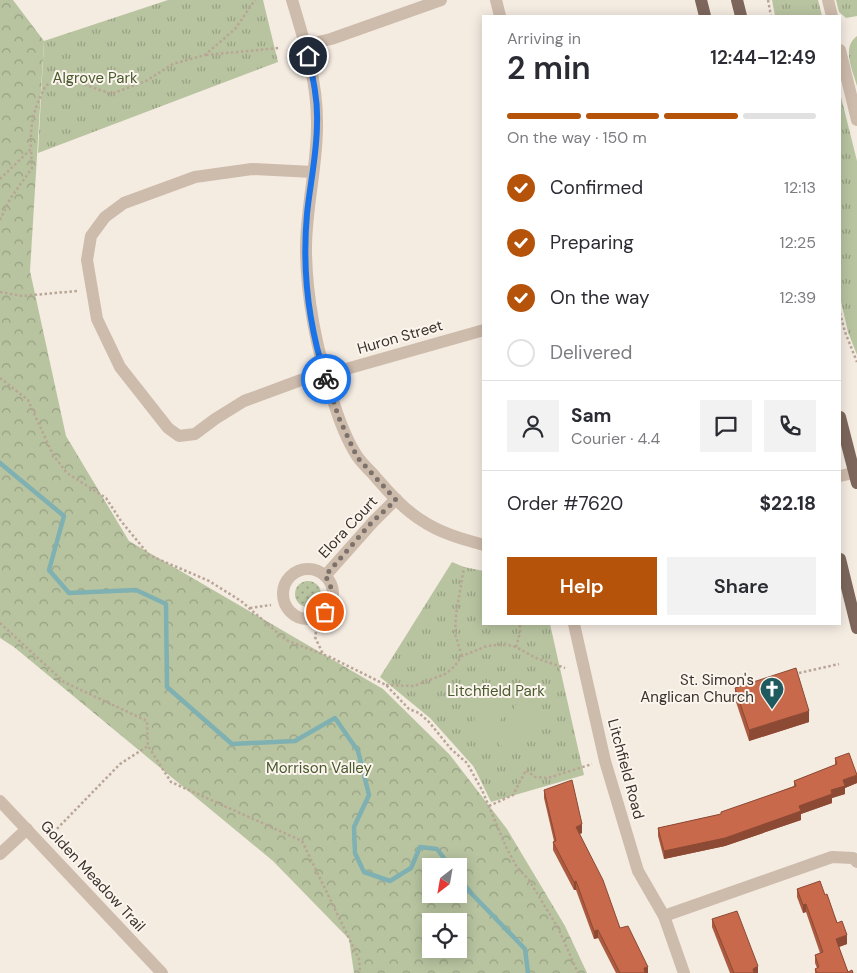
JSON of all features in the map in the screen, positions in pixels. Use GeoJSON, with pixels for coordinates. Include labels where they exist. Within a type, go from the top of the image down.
{"type":"FeatureCollection","features":[{"type":"Feature","properties":{"kind":"main road"},"geometry":{"type":"LineString","coordinates":[[701,0],[705,15]]}},
{"type":"Feature","properties":{"kind":"main road"},"geometry":{"type":"LineString","coordinates":[[737,0],[740,15]]}},
{"type":"Feature","properties":{"kind":"main road"},"geometry":{"type":"LineString","coordinates":[[841,421],[856,476]]}},
{"type":"Feature","properties":{"kind":"main road"},"geometry":{"type":"LineString","coordinates":[[841,563],[857,628]]}},
{"type":"Feature","properties":{"kind":"street"},"geometry":{"type":"LineString","coordinates":[[292,0],[305,45],[316,95],[318,123],[307,214],[308,290],[312,323],[325,375],[339,418],[357,457],[396,500],[421,520],[449,535],[482,544]]}},
{"type":"Feature","properties":{"kind":"street"},"geometry":{"type":"LineString","coordinates":[[305,45],[331,39],[442,0]]}},
{"type":"Feature","properties":{"kind":"street"},"geometry":{"type":"LineString","coordinates":[[496,0],[500,15]]}},
{"type":"Feature","properties":{"kind":"street"},"geometry":{"type":"LineString","coordinates":[[828,0],[832,15]]}},
{"type":"Feature","properties":{"kind":"street"},"geometry":{"type":"LineString","coordinates":[[841,54],[857,120]]}},
{"type":"Feature","properties":{"kind":"street","name":"Huron Street"},"geometry":{"type":"LineString","coordinates":[[313,172],[252,169],[195,176],[124,203],[105,217],[91,236],[88,260],[97,318],[120,367],[168,428],[179,436],[196,434],[215,419],[244,401],[301,380],[482,331]]}},
{"type":"Feature","properties":{"kind":"street"},"geometry":{"type":"LineString","coordinates":[[841,476],[856,476]]}},
{"type":"Feature","properties":{"kind":"street","name":"Elora Court"},"geometry":{"type":"LineString","coordinates":[[325,576],[372,522],[396,500]]}},
{"type":"Feature","properties":{"kind":"street","name":"Elora Court"},"geometry":{"type":"LineString","coordinates":[[310,569],[318,571],[325,576],[330,582],[332,590],[330,606],[318,617],[310,619],[295,616],[284,603],[282,595],[287,579],[294,573],[310,569]]}},
{"type":"Feature","properties":{"kind":"street","name":"Litchfield Road"},"geometry":{"type":"LineString","coordinates":[[574,625],[605,761],[638,871],[664,916],[684,973]]}},
{"type":"Feature","properties":{"kind":"street","name":"Golden Meadow Trail"},"geometry":{"type":"LineString","coordinates":[[0,801],[162,973]]}},
{"type":"Feature","properties":{"kind":"street"},"geometry":{"type":"LineString","coordinates":[[0,854],[27,829]]}},
{"type":"Feature","properties":{"kind":"street"},"geometry":{"type":"LineString","coordinates":[[664,916],[832,856],[854,858],[857,862]]}},
{"type":"Feature","properties":{"kind":"path"},"geometry":{"type":"LineString","coordinates":[[205,55],[235,29],[255,0]]}},
{"type":"Feature","properties":{"kind":"path"},"geometry":{"type":"LineString","coordinates":[[768,0],[771,15]]}},
{"type":"Feature","properties":{"kind":"path"},"geometry":{"type":"LineString","coordinates":[[0,220],[10,199],[32,168],[30,133],[34,109],[46,85],[70,79],[112,94],[146,81],[173,64],[205,55],[279,48]]}},
{"type":"Feature","properties":{"kind":"path"},"geometry":{"type":"LineString","coordinates":[[0,179],[31,149]]}},
{"type":"Feature","properties":{"kind":"path"},"geometry":{"type":"LineString","coordinates":[[0,292],[22,296],[77,291]]}},
{"type":"Feature","properties":{"kind":"path"},"geometry":{"type":"LineString","coordinates":[[841,317],[857,362]]}},
{"type":"Feature","properties":{"kind":"path"},"geometry":{"type":"LineString","coordinates":[[0,378],[28,400],[53,455],[67,473],[106,498],[121,521],[149,555],[209,581],[250,608],[286,640],[324,655],[386,685],[409,710],[419,713],[430,722],[451,749],[467,763],[489,806],[507,849],[517,867],[529,880],[558,928],[578,973]]}},
{"type":"Feature","properties":{"kind":"path"},"geometry":{"type":"LineString","coordinates":[[462,656],[455,634],[456,615],[464,567]]}},
{"type":"Feature","properties":{"kind":"path"},"geometry":{"type":"LineString","coordinates":[[250,608],[271,605]]}},
{"type":"Feature","properties":{"kind":"path"},"geometry":{"type":"LineString","coordinates":[[0,623],[64,682],[147,721],[148,746],[171,782],[302,840],[360,959],[360,973]]}},
{"type":"Feature","properties":{"kind":"path"},"geometry":{"type":"LineString","coordinates":[[516,647],[520,625]]}},
{"type":"Feature","properties":{"kind":"path"},"geometry":{"type":"LineString","coordinates":[[316,632],[315,637],[324,655]]}},
{"type":"Feature","properties":{"kind":"path"},"geometry":{"type":"LineString","coordinates":[[386,685],[414,686],[445,674],[454,667],[462,656],[473,650],[486,646],[505,644],[565,668]]}},
{"type":"Feature","properties":{"kind":"path"},"geometry":{"type":"LineString","coordinates":[[799,673],[839,664]]}},
{"type":"Feature","properties":{"kind":"path"},"geometry":{"type":"LineString","coordinates":[[42,845],[120,764],[148,746]]}},
{"type":"Feature","properties":{"kind":"path"},"geometry":{"type":"LineString","coordinates":[[489,806],[513,795],[526,770],[536,777],[548,778],[605,761]]}},
{"type":"Feature","properties":{"kind":"green space","name":"Morrison Valley"},"geometry":{"type":"Polygon","coordinates":[[[0,0],[13,0],[44,41],[30,271],[66,436],[129,541],[383,689],[450,755],[507,829],[565,926],[587,973],[354,973],[349,939],[273,861],[14,647],[0,638],[0,0]]]}},
{"type":"Feature","properties":{"kind":"green space","name":"Algrove Park"},"geometry":{"type":"Polygon","coordinates":[[[168,0],[263,0],[278,62],[38,153],[44,41],[168,0]]]}},
{"type":"Feature","properties":{"kind":"green space"},"geometry":{"type":"Polygon","coordinates":[[[772,0],[818,0],[822,15],[775,15],[772,0]]]}},
{"type":"Feature","properties":{"kind":"green space"},"geometry":{"type":"Polygon","coordinates":[[[836,0],[857,0],[857,16],[846,18],[839,12],[836,0]]]}},
{"type":"Feature","properties":{"kind":"green space"},"geometry":{"type":"Polygon","coordinates":[[[857,36],[857,86],[849,53],[852,41],[857,36]]]}},
{"type":"Feature","properties":{"kind":"green space"},"geometry":{"type":"Polygon","coordinates":[[[841,97],[857,161],[857,355],[848,332],[841,301],[841,97]]]}},
{"type":"Feature","properties":{"kind":"green space","name":"Litchfield Park"},"geometry":{"type":"Polygon","coordinates":[[[452,562],[482,571],[482,625],[550,625],[584,775],[491,802],[474,767],[430,718],[380,677],[452,562]]]}},
{"type":"Feature","properties":{"kind":"green space"},"geometry":{"type":"Polygon","coordinates":[[[308,581],[317,585],[321,594],[317,603],[308,607],[299,603],[295,594],[299,585],[308,581]]]}},
{"type":"Feature","properties":{"kind":"green space"},"geometry":{"type":"Polygon","coordinates":[[[491,683],[513,693],[491,741],[469,731],[491,683]]]}},
{"type":"Feature","properties":{"kind":"green space"},"geometry":{"type":"Polygon","coordinates":[[[520,696],[543,707],[521,755],[498,744],[520,696]]]}},
{"type":"Feature","properties":{"kind":"building","name":"St. Simon's Anglican Church"},"geometry":{"type":"Polygon","coordinates":[[[796,668],[809,711],[749,730],[735,688],[796,668]]]}},
{"type":"Feature","properties":{"kind":"building"},"geometry":{"type":"Polygon","coordinates":[[[849,753],[857,775],[843,780],[845,786],[831,790],[832,794],[799,806],[801,811],[725,838],[664,851],[658,828],[721,814],[721,812],[796,786],[794,781],[837,764],[835,758],[849,753]]]}},
{"type":"Feature","properties":{"kind":"building"},"geometry":{"type":"Polygon","coordinates":[[[572,780],[582,824],[576,827],[603,880],[620,928],[628,926],[648,967],[644,968],[645,973],[620,973],[598,930],[594,931],[576,881],[574,882],[553,842],[556,841],[544,790],[572,780]]]}},
{"type":"Feature","properties":{"kind":"building"},"geometry":{"type":"Polygon","coordinates":[[[820,881],[825,895],[827,894],[837,923],[842,921],[847,935],[836,939],[848,972],[852,970],[853,973],[817,973],[815,969],[819,967],[815,955],[823,952],[806,904],[803,905],[797,889],[820,881]]]}},
{"type":"Feature","properties":{"kind":"building"},"geometry":{"type":"Polygon","coordinates":[[[737,911],[758,966],[753,969],[754,973],[734,973],[712,919],[737,911]]]}},
{"type":"Feature","properties":{"kind":"waterway"},"geometry":{"type":"LineString","coordinates":[[0,463],[64,516],[49,570],[69,593],[136,590],[166,604],[167,687],[232,744],[295,741],[335,718],[358,751],[369,795],[354,827],[355,853],[364,872],[390,881],[411,868],[420,847],[437,849],[444,858]]}},
{"type":"Feature","properties":{"kind":"waterway"},"geometry":{"type":"LineString","coordinates":[[468,889],[525,949],[528,973]]}},
{"type":"Feature","properties":{"kind":"way so far"},"geometry":{"type":"LineString","coordinates":[[325,612],[330,606],[332,598],[330,582],[325,576],[372,522],[396,500],[357,457],[339,418],[326,379]]}},
{"type":"Feature","properties":{"kind":"place","name":"St. Simon's Anglican Church"},"geometry":{"type":"Point","coordinates":[772,710]}},
{"type":"Feature","properties":{"kind":"route"},"geometry":{"type":"LineString","coordinates":[[308,56],[316,95],[318,123],[307,214],[308,290],[312,323],[326,379]]}}]}
